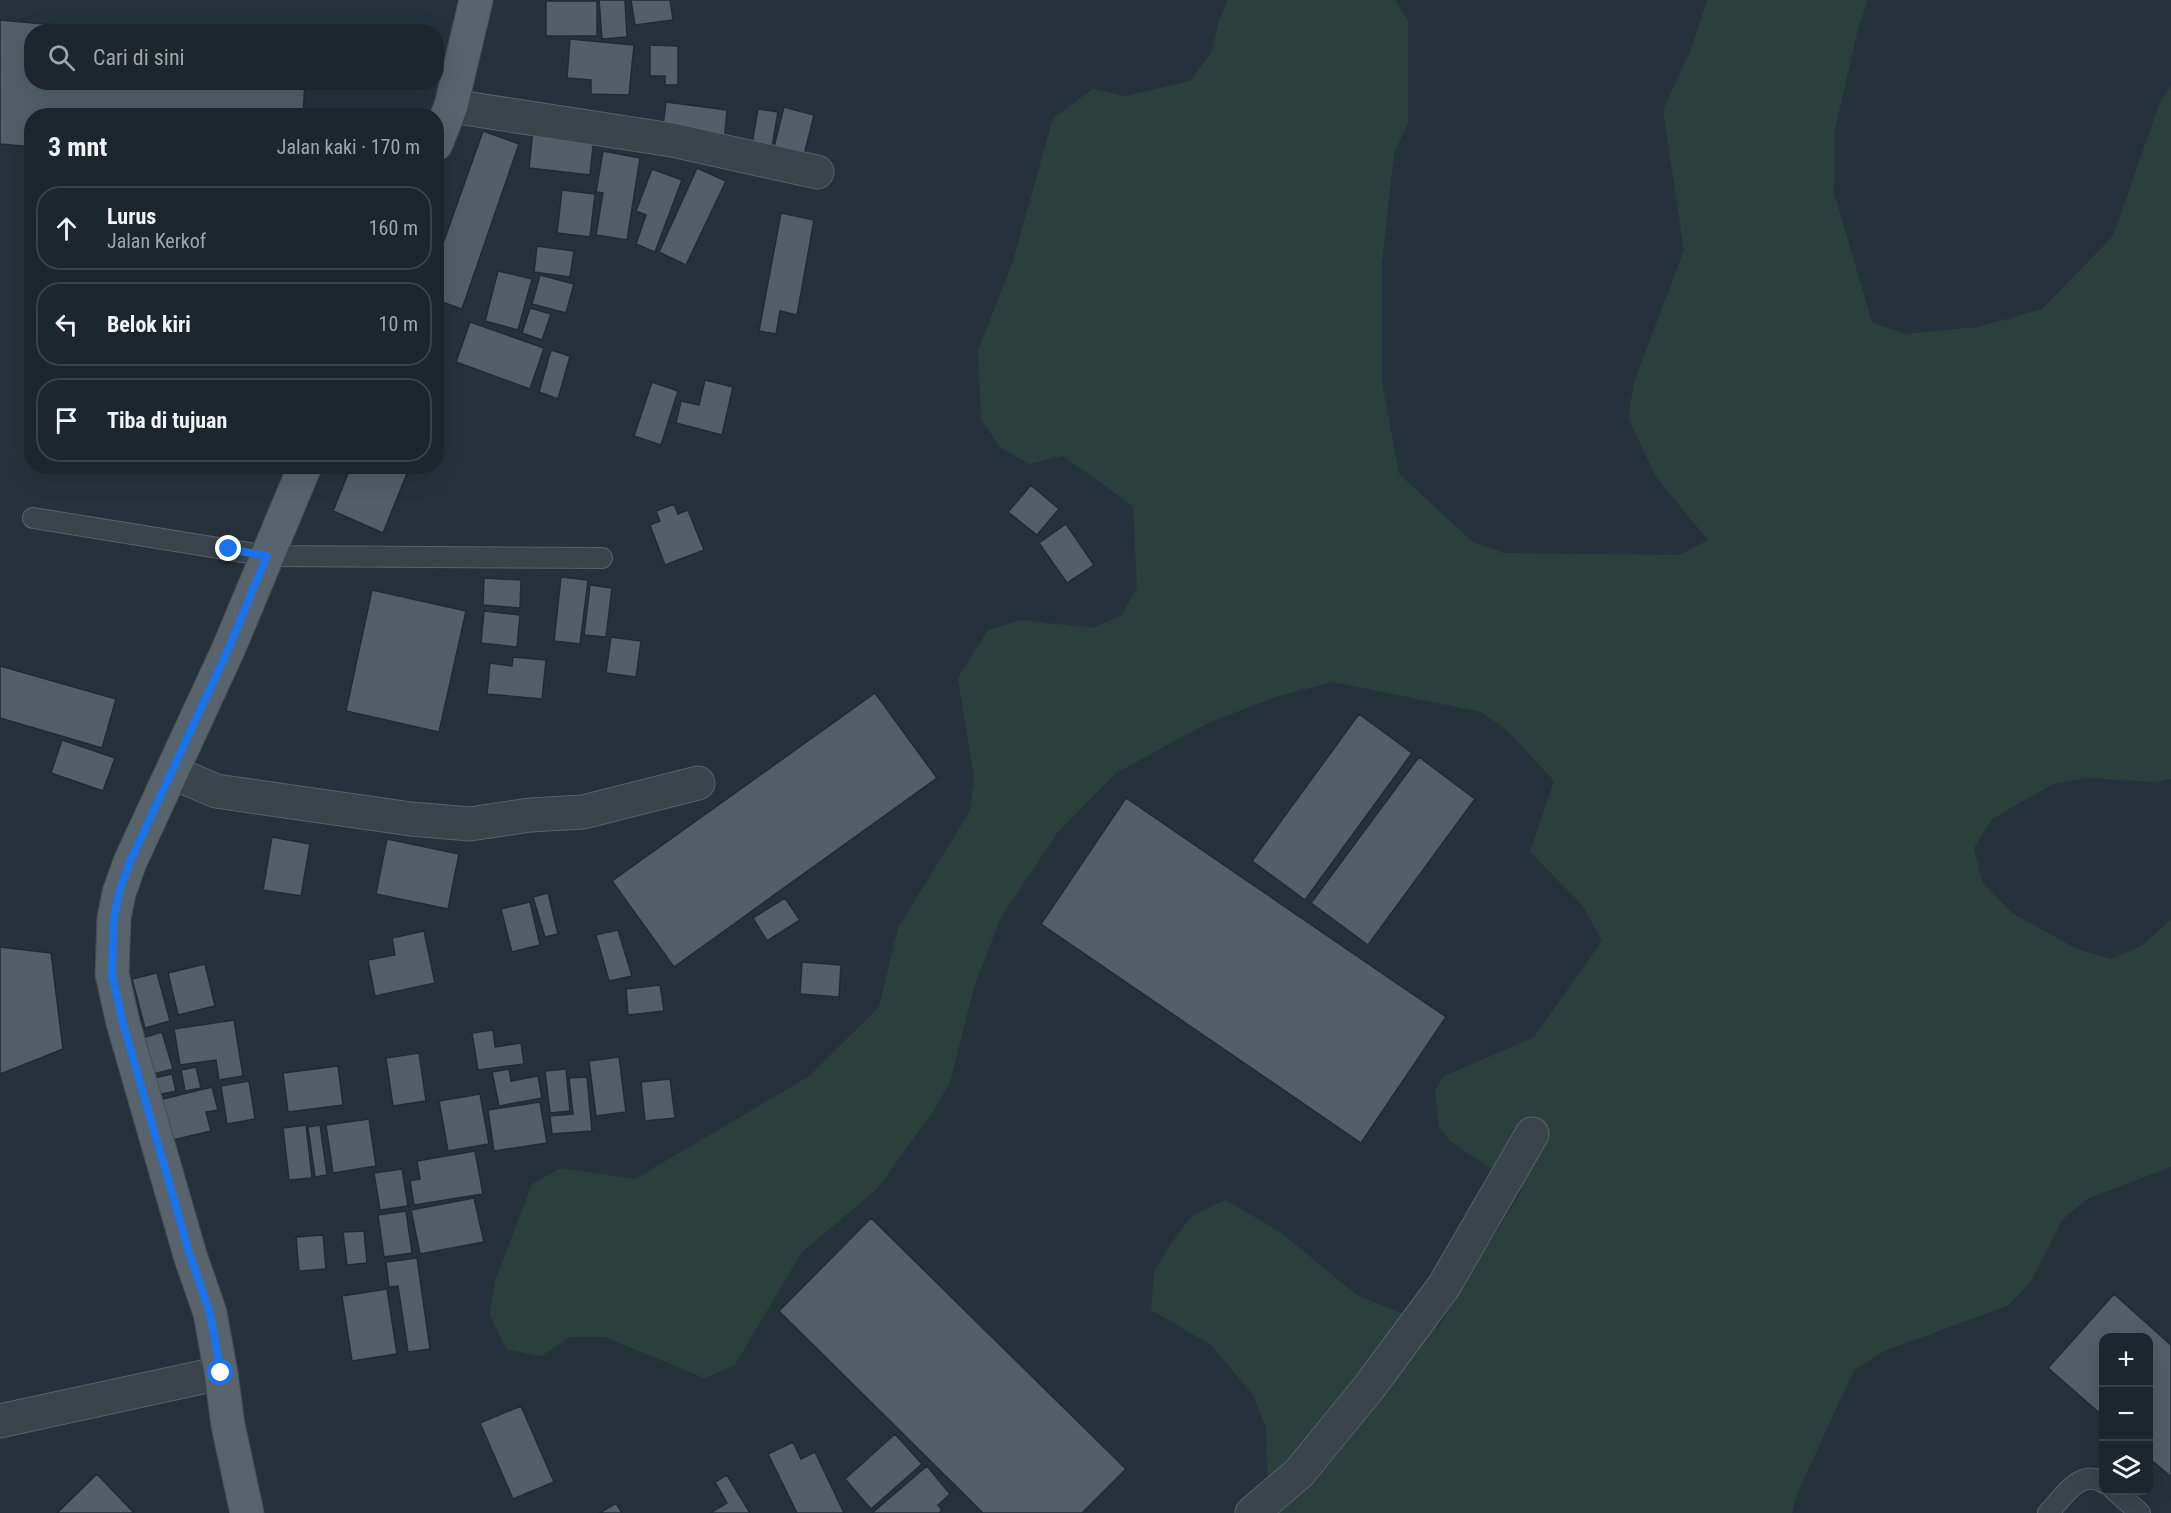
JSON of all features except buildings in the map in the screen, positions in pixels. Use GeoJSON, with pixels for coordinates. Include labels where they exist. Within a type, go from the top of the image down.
{"type":"FeatureCollection","features":[{"type":"Feature","properties":{"kind":"main road"},"geometry":{"type":"LineString","coordinates":[[444,124],[451,106],[476,0]]}},
{"type":"Feature","properties":{"kind":"main road"},"geometry":{"type":"LineString","coordinates":[[248,1513],[228,1425],[210,1313],[190,1255],[123,1023],[112,974],[113,928],[119,893],[130,862],[228,650],[302,474]]}},
{"type":"Feature","properties":{"kind":"street"},"geometry":{"type":"LineString","coordinates":[[451,106],[672,140],[818,172]]}},
{"type":"Feature","properties":{"kind":"street"},"geometry":{"type":"LineString","coordinates":[[171,772],[216,791],[411,819],[470,824],[531,815],[583,812],[698,783]]}},
{"type":"Feature","properties":{"kind":"street"},"geometry":{"type":"LineString","coordinates":[[1252,1513],[1299,1473],[1370,1386],[1438,1295],[1532,1134]]}},
{"type":"Feature","properties":{"kind":"street"},"geometry":{"type":"LineString","coordinates":[[0,1421],[221,1373]]}},
{"type":"Feature","properties":{"kind":"lane"},"geometry":{"type":"LineString","coordinates":[[33,518],[267,556],[602,558]]}},
{"type":"Feature","properties":{"kind":"lane"},"geometry":{"type":"LineString","coordinates":[[2048,1513],[2074,1484],[2087,1478],[2099,1480]]}},
{"type":"Feature","properties":{"kind":"lane"},"geometry":{"type":"LineString","coordinates":[[2119,1495],[2140,1513]]}},
{"type":"Feature","properties":{"kind":"green space"},"geometry":{"type":"Polygon","coordinates":[[[1228,0],[1395,0],[1408,21],[1408,123],[1394,153],[1382,262],[1382,382],[1399,474],[1473,542],[1504,553],[1679,555],[1708,540],[1656,477],[1628,418],[1634,382],[1684,250],[1663,110],[1691,49],[1707,0],[1868,0],[1858,29],[1835,129],[1834,193],[1872,322],[1904,334],[1978,327],[2042,309],[2113,236],[2160,102],[2171,86],[2171,779],[2157,782],[2086,778],[2053,784],[1992,819],[1974,848],[1982,882],[2012,913],[2077,949],[2111,959],[2143,945],[2171,919],[2171,1167],[2087,1199],[2062,1220],[2030,1283],[2007,1306],[1884,1351],[1854,1370],[1797,1494],[1792,1513],[1269,1513],[1266,1428],[1253,1395],[1211,1345],[1151,1310],[1154,1272],[1172,1242],[1192,1216],[1225,1200],[1280,1232],[1357,1295],[1438,1328],[1522,1190],[1449,1140],[1439,1126],[1435,1092],[1442,1077],[1534,1037],[1602,941],[1583,906],[1530,852],[1554,781],[1508,731],[1481,712],[1333,682],[1275,697],[1208,723],[1116,773],[1058,832],[1001,917],[974,987],[950,1082],[934,1110],[877,1189],[802,1252],[734,1366],[704,1378],[605,1337],[570,1337],[541,1356],[506,1349],[490,1315],[495,1281],[532,1184],[561,1168],[635,1179],[808,1077],[879,1007],[898,928],[970,811],[974,778],[958,678],[988,630],[1021,620],[1092,628],[1122,615],[1137,587],[1133,506],[1063,456],[1029,464],[1000,447],[981,419],[978,351],[1013,261],[1053,118],[1093,89],[1125,96],[1190,81],[1211,53],[1219,21],[1228,0]]]}},
{"type":"Feature","properties":{"kind":"route"},"geometry":{"type":"LineString","coordinates":[[221,1373],[210,1313],[190,1255],[123,1023],[112,974],[111,948],[119,893],[130,862],[228,650],[267,556],[229,549]]}}]}
